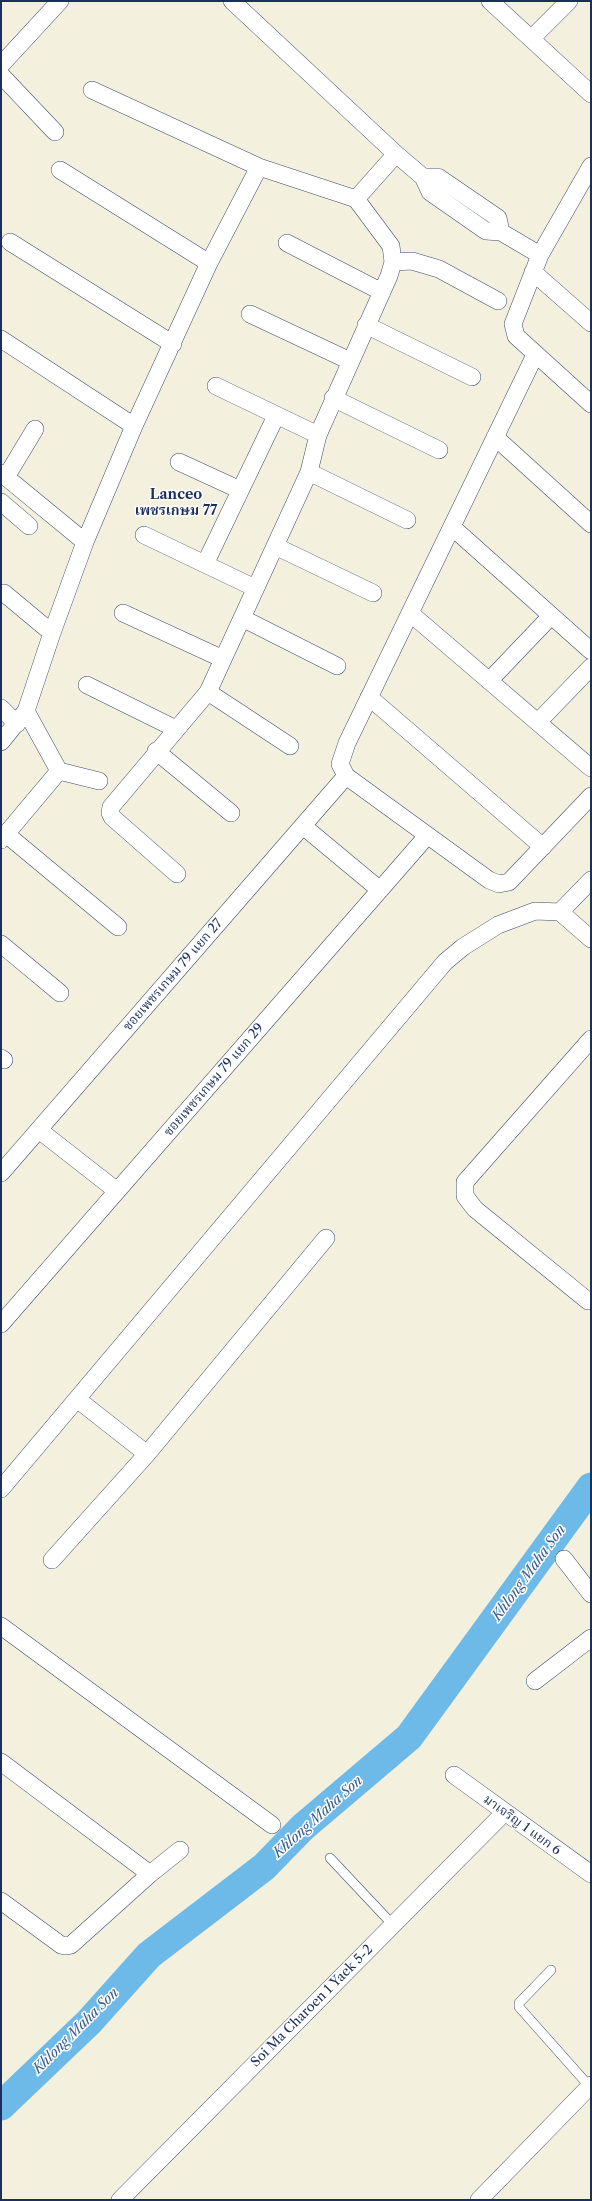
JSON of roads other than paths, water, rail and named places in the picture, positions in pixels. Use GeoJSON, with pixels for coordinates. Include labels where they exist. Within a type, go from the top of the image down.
{"type":"FeatureCollection","features":[{"type":"Feature","properties":{"kind":"street"},"geometry":{"type":"LineString","coordinates":[[1,65],[60,1]]}},
{"type":"Feature","properties":{"kind":"street"},"geometry":{"type":"LineString","coordinates":[[232,1],[396,154],[423,176],[430,192],[486,231],[501,232],[540,256]]}},
{"type":"Feature","properties":{"kind":"street"},"geometry":{"type":"LineString","coordinates":[[490,1],[532,38],[591,94]]}},
{"type":"Feature","properties":{"kind":"street"},"geometry":{"type":"LineString","coordinates":[[532,38],[569,1]]}},
{"type":"Feature","properties":{"kind":"street"},"geometry":{"type":"LineString","coordinates":[[1,76],[55,132]]}},
{"type":"Feature","properties":{"kind":"street"},"geometry":{"type":"LineString","coordinates":[[92,90],[259,167],[356,198],[391,246],[394,262],[318,435],[309,472],[208,692],[156,751],[111,807],[110,813],[112,817],[177,874]]}},
{"type":"Feature","properties":{"kind":"street"},"geometry":{"type":"LineString","coordinates":[[356,198],[396,154]]}},
{"type":"Feature","properties":{"kind":"street"},"geometry":{"type":"LineString","coordinates":[[1,742],[22,718],[85,542],[134,426],[209,263],[259,167]]}},
{"type":"Feature","properties":{"kind":"street"},"geometry":{"type":"LineString","coordinates":[[60,170],[209,263]]}},
{"type":"Feature","properties":{"kind":"street"},"geometry":{"type":"LineString","coordinates":[[589,172],[540,256],[513,324],[516,336],[535,355],[591,404]]}},
{"type":"Feature","properties":{"kind":"street"},"geometry":{"type":"LineString","coordinates":[[10,242],[173,344]]}},
{"type":"Feature","properties":{"kind":"street"},"geometry":{"type":"LineString","coordinates":[[287,243],[382,292]]}},
{"type":"Feature","properties":{"kind":"street"},"geometry":{"type":"LineString","coordinates":[[394,262],[412,261],[439,269],[498,301]]}},
{"type":"Feature","properties":{"kind":"street"},"geometry":{"type":"LineString","coordinates":[[533,272],[591,323]]}},
{"type":"Feature","properties":{"kind":"street"},"geometry":{"type":"LineString","coordinates":[[250,314],[350,361]]}},
{"type":"Feature","properties":{"kind":"street"},"geometry":{"type":"LineString","coordinates":[[366,325],[472,377]]}},
{"type":"Feature","properties":{"kind":"street"},"geometry":{"type":"LineString","coordinates":[[1,339],[134,426]]}},
{"type":"Feature","properties":{"kind":"street"},"geometry":{"type":"LineString","coordinates":[[535,355],[347,743],[340,764],[346,776],[489,880],[499,884],[509,882],[591,796]]}},
{"type":"Feature","properties":{"kind":"street"},"geometry":{"type":"LineString","coordinates":[[216,386],[318,435]]}},
{"type":"Feature","properties":{"kind":"street"},"geometry":{"type":"LineString","coordinates":[[333,398],[439,450]]}},
{"type":"Feature","properties":{"kind":"street"},"geometry":{"type":"LineString","coordinates":[[204,564],[276,416]]}},
{"type":"Feature","properties":{"kind":"street"},"geometry":{"type":"LineString","coordinates":[[35,429],[4,475],[85,542]]}},
{"type":"Feature","properties":{"kind":"street"},"geometry":{"type":"LineString","coordinates":[[495,437],[591,524]]}},
{"type":"Feature","properties":{"kind":"street"},"geometry":{"type":"LineString","coordinates":[[179,462],[240,490]]}},
{"type":"Feature","properties":{"kind":"street"},"geometry":{"type":"LineString","coordinates":[[309,472],[407,520]]}},
{"type":"Feature","properties":{"kind":"street"},"geometry":{"type":"LineString","coordinates":[[1,502],[29,526]]}},
{"type":"Feature","properties":{"kind":"street"},"geometry":{"type":"LineString","coordinates":[[452,527],[591,651]]}},
{"type":"Feature","properties":{"kind":"street"},"geometry":{"type":"LineString","coordinates":[[144,535],[255,588]]}},
{"type":"Feature","properties":{"kind":"street"},"geometry":{"type":"LineString","coordinates":[[275,546],[373,593]]}},
{"type":"Feature","properties":{"kind":"street"},"geometry":{"type":"LineString","coordinates":[[4,593],[52,633]]}},
{"type":"Feature","properties":{"kind":"street"},"geometry":{"type":"LineString","coordinates":[[123,613],[223,659]]}},
{"type":"Feature","properties":{"kind":"street"},"geometry":{"type":"LineString","coordinates":[[410,613],[591,768]]}},
{"type":"Feature","properties":{"kind":"street"},"geometry":{"type":"LineString","coordinates":[[490,681],[551,616]]}},
{"type":"Feature","properties":{"kind":"street"},"geometry":{"type":"LineString","coordinates":[[242,618],[337,666]]}},
{"type":"Feature","properties":{"kind":"street"},"geometry":{"type":"LineString","coordinates":[[538,722],[591,667]]}},
{"type":"Feature","properties":{"kind":"street"},"geometry":{"type":"LineString","coordinates":[[87,685],[176,729]]}},
{"type":"Feature","properties":{"kind":"street"},"geometry":{"type":"LineString","coordinates":[[208,692],[290,746]]}},
{"type":"Feature","properties":{"kind":"street"},"geometry":{"type":"LineString","coordinates":[[369,697],[543,847]]}},
{"type":"Feature","properties":{"kind":"street"},"geometry":{"type":"LineString","coordinates":[[1,708],[22,718],[59,771],[99,781]]}},
{"type":"Feature","properties":{"kind":"street"},"geometry":{"type":"LineString","coordinates":[[156,751],[231,813]]}},
{"type":"Feature","properties":{"kind":"street"},"geometry":{"type":"LineString","coordinates":[[59,771],[3,837],[118,927]]}},
{"type":"Feature","properties":{"kind":"street","name":"ซอยเพชรเกษม 79 แยก 27"},"geometry":{"type":"LineString","coordinates":[[1,1173],[346,776]]}},
{"type":"Feature","properties":{"kind":"street"},"geometry":{"type":"LineString","coordinates":[[302,826],[380,890]]}},
{"type":"Feature","properties":{"kind":"street","name":"ซอยเพชรเกษม 79 แยก 29"},"geometry":{"type":"LineString","coordinates":[[1,1324],[427,836]]}},
{"type":"Feature","properties":{"kind":"street"},"geometry":{"type":"LineString","coordinates":[[560,912],[591,880]]}},
{"type":"Feature","properties":{"kind":"street"},"geometry":{"type":"LineString","coordinates":[[1,1489],[445,962],[463,946],[498,925],[535,911],[560,912],[591,939]]}},
{"type":"Feature","properties":{"kind":"street"},"geometry":{"type":"LineString","coordinates":[[1,944],[60,993]]}},
{"type":"Feature","properties":{"kind":"street"},"geometry":{"type":"LineString","coordinates":[[588,1301],[475,1209],[465,1196],[465,1182],[591,1039]]}},
{"type":"Feature","properties":{"kind":"street"},"geometry":{"type":"LineString","coordinates":[[39,1130],[117,1191]]}},
{"type":"Feature","properties":{"kind":"street"},"geometry":{"type":"LineString","coordinates":[[52,1560],[147,1454],[326,1238]]}},
{"type":"Feature","properties":{"kind":"street"},"geometry":{"type":"LineString","coordinates":[[77,1399],[147,1454]]}},
{"type":"Feature","properties":{"kind":"street"},"geometry":{"type":"LineString","coordinates":[[564,1560],[591,1594]]}},
{"type":"Feature","properties":{"kind":"street"},"geometry":{"type":"LineString","coordinates":[[1,1626],[272,1826]]}},
{"type":"Feature","properties":{"kind":"street"},"geometry":{"type":"LineString","coordinates":[[535,1681],[591,1638]]}},
{"type":"Feature","properties":{"kind":"street"},"geometry":{"type":"LineString","coordinates":[[1,1762],[150,1874]]}},
{"type":"Feature","properties":{"kind":"street","name":"มาเจริญ 1 แยก 6"},"geometry":{"type":"LineString","coordinates":[[454,1775],[504,1813],[591,1874]]}},
{"type":"Feature","properties":{"kind":"street","name":"Soi Ma Charoen 1 Yaek 5-2"},"geometry":{"type":"LineString","coordinates":[[120,2200],[504,1813]]}},
{"type":"Feature","properties":{"kind":"street"},"geometry":{"type":"LineString","coordinates":[[1,1901],[66,1946],[76,1942],[150,1874],[180,1850]]}},
{"type":"Feature","properties":{"kind":"street"},"geometry":{"type":"LineString","coordinates":[[479,2200],[590,2086]]}},
{"type":"Feature","properties":{"kind":"lane"},"geometry":{"type":"LineString","coordinates":[[330,1858],[392,1925]]}},
{"type":"Feature","properties":{"kind":"lane"},"geometry":{"type":"LineString","coordinates":[[551,1970],[519,2003],[519,2007],[590,2086]]}},
{"type":"Feature","properties":{"kind":"waterway","name":"Khlong Maha Son"},"geometry":{"type":"LineString","coordinates":[[1,2106],[89,2022],[149,1955],[264,1867],[303,1827],[409,1737],[591,1487]]}},
{"type":"Feature","properties":{"kind":"district","name":"Lanceo เพชรเกษม 77"},"geometry":{"type":"Point","coordinates":[176,504]}}]}
